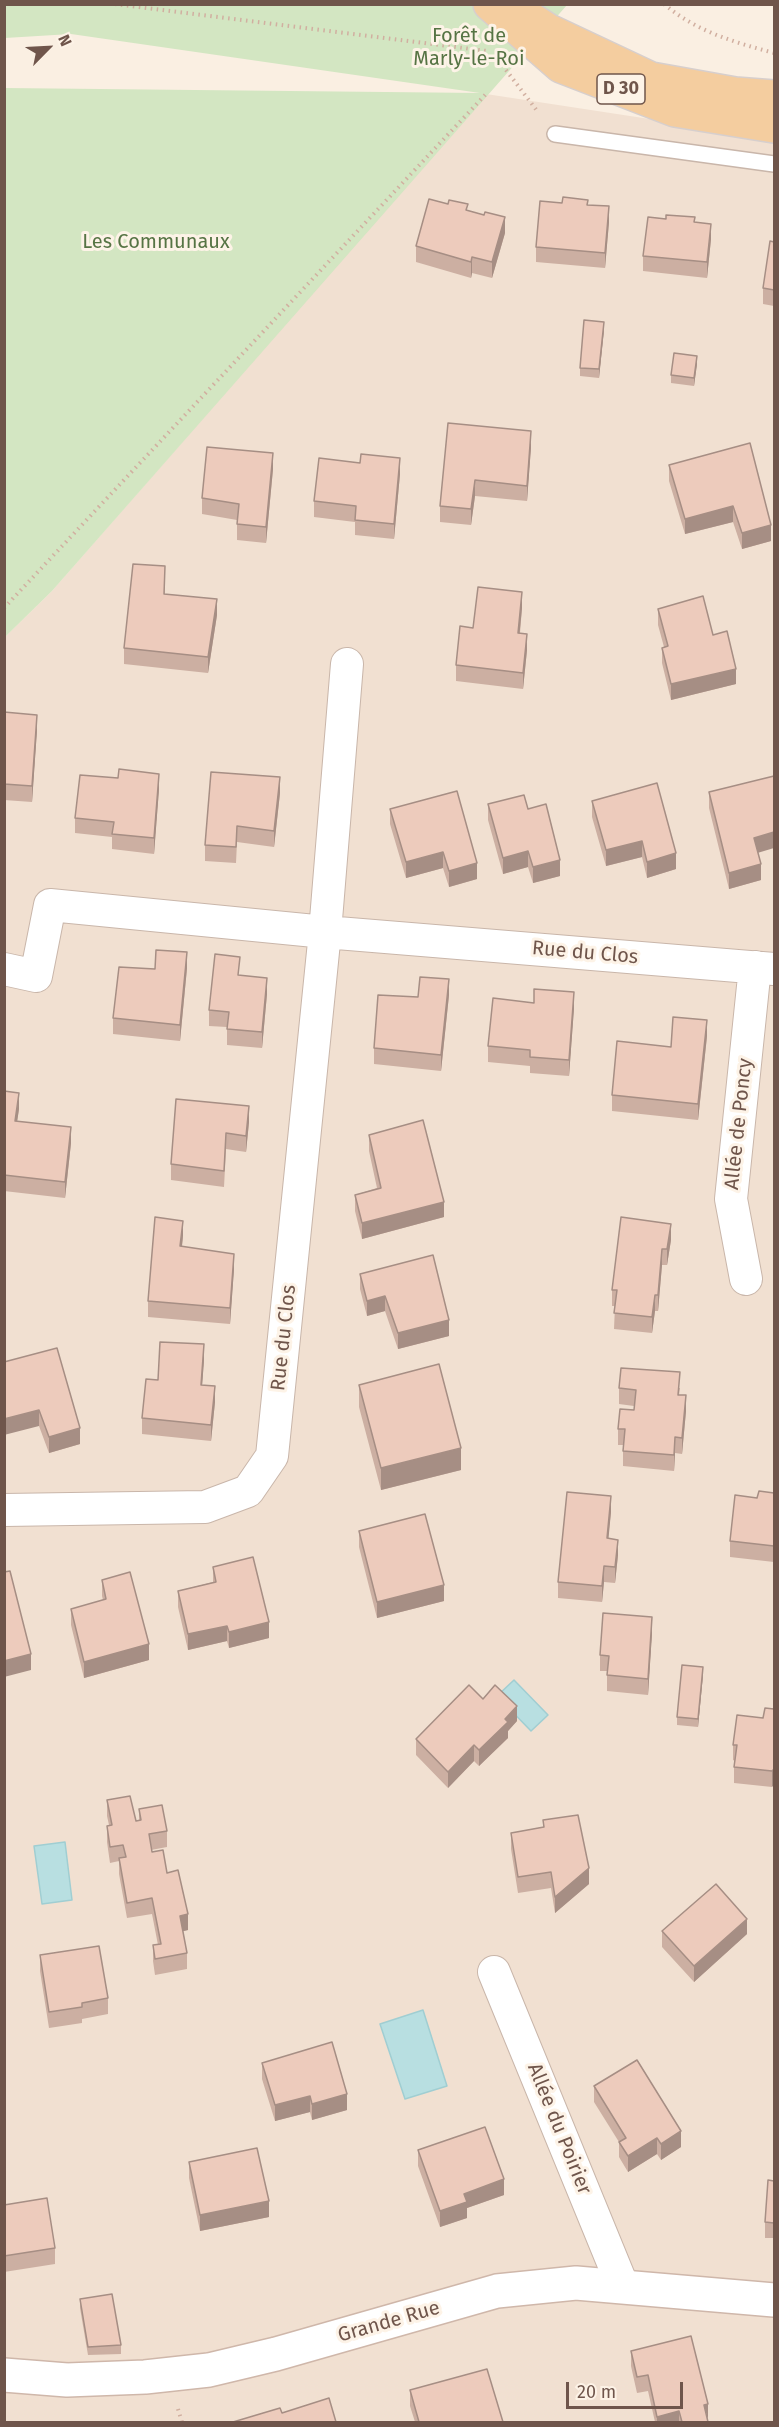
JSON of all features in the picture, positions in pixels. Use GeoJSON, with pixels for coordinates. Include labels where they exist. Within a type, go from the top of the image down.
{"type":"FeatureCollection","features":[{"type":"Feature","properties":{"kind":"main road","name":"D 30"},"geometry":{"type":"LineString","coordinates":[[490,4],[561,66],[675,110],[774,126]]}},
{"type":"Feature","properties":{"kind":"main road","name":"D 30"},"geometry":{"type":"LineString","coordinates":[[507,4],[549,31],[651,79],[735,94],[774,96]]}},
{"type":"Feature","properties":{"kind":"street","name":"Rue du Clos"},"geometry":{"type":"LineString","coordinates":[[4,1510],[205,1508],[248,1491],[272,1456],[325,932],[347,664]]}},
{"type":"Feature","properties":{"kind":"street","name":"Rue du Clos"},"geometry":{"type":"LineString","coordinates":[[4,969],[36,976],[50,905],[325,932],[765,968]]}},
{"type":"Feature","properties":{"kind":"street","name":"Allée de Poncy"},"geometry":{"type":"LineString","coordinates":[[746,1279],[731,1199],[765,968]]}},
{"type":"Feature","properties":{"kind":"street","name":"Allée du Poirier"},"geometry":{"type":"LineString","coordinates":[[494,1972],[623,2287]]}},
{"type":"Feature","properties":{"kind":"street","name":"Grande Rue"},"geometry":{"type":"LineString","coordinates":[[4,2375],[67,2380],[209,2370],[276,2354],[497,2291],[576,2283],[774,2300]]}},
{"type":"Feature","properties":{"kind":"lane"},"geometry":{"type":"LineString","coordinates":[[555,134],[774,164]]}},
{"type":"Feature","properties":{"kind":"path"},"geometry":{"type":"LineString","coordinates":[[115,4],[492,52]]}},
{"type":"Feature","properties":{"kind":"path"},"geometry":{"type":"LineString","coordinates":[[664,4],[683,20],[733,42],[774,53]]}},
{"type":"Feature","properties":{"kind":"path"},"geometry":{"type":"LineString","coordinates":[[499,61],[555,134]]}},
{"type":"Feature","properties":{"kind":"path"},"geometry":{"type":"LineString","coordinates":[[4,608],[486,94]]}},
{"type":"Feature","properties":{"kind":"shaded area"},"geometry":{"type":"Polygon","coordinates":[[[486,94],[774,138],[774,2422],[5,2422],[5,637],[52,591],[486,94]]]}},
{"type":"Feature","properties":{"kind":"green space","name":"Les Communaux"},"geometry":{"type":"Polygon","coordinates":[[[5,5],[567,5],[52,591],[5,637],[5,88],[480,93],[71,34],[5,38],[5,5]]]}},
{"type":"Feature","properties":{"kind":"water"},"geometry":{"type":"Polygon","coordinates":[[[514,1680],[548,1715],[531,1731],[497,1696],[514,1680]]]}},
{"type":"Feature","properties":{"kind":"water"},"geometry":{"type":"Polygon","coordinates":[[[65,1842],[72,1900],[42,1904],[34,1846],[65,1842]]]}},
{"type":"Feature","properties":{"kind":"water"},"geometry":{"type":"Polygon","coordinates":[[[423,2010],[447,2086],[405,2099],[380,2024],[423,2010]]]}},
{"type":"Feature","properties":{"kind":"building"},"geometry":{"type":"Polygon","coordinates":[[[563,197],[588,200],[587,205],[609,206],[605,253],[536,247],[540,201],[562,203],[563,197]]]}},
{"type":"Feature","properties":{"kind":"building"},"geometry":{"type":"Polygon","coordinates":[[[429,199],[448,204],[449,200],[468,204],[466,210],[505,217],[492,262],[472,257],[471,262],[416,246],[429,199]]]}},
{"type":"Feature","properties":{"kind":"building"},"geometry":{"type":"Polygon","coordinates":[[[666,215],[695,217],[694,222],[711,224],[707,262],[643,256],[648,217],[666,219],[666,215]]]}},
{"type":"Feature","properties":{"kind":"building"},"geometry":{"type":"Polygon","coordinates":[[[770,241],[774,242],[774,290],[763,288],[770,241]]]}},
{"type":"Feature","properties":{"kind":"building"},"geometry":{"type":"Polygon","coordinates":[[[584,320],[604,322],[599,369],[580,368],[584,320]]]}},
{"type":"Feature","properties":{"kind":"building"},"geometry":{"type":"Polygon","coordinates":[[[674,353],[697,356],[694,378],[671,375],[674,353]]]}},
{"type":"Feature","properties":{"kind":"building"},"geometry":{"type":"Polygon","coordinates":[[[448,423],[531,431],[527,486],[475,480],[471,509],[440,506],[448,423]]]}},
{"type":"Feature","properties":{"kind":"building"},"geometry":{"type":"Polygon","coordinates":[[[750,443],[771,525],[742,533],[733,506],[685,519],[669,465],[750,443]]]}},
{"type":"Feature","properties":{"kind":"building"},"geometry":{"type":"Polygon","coordinates":[[[207,447],[273,453],[266,527],[237,524],[239,504],[202,498],[207,447]]]}},
{"type":"Feature","properties":{"kind":"building"},"geometry":{"type":"Polygon","coordinates":[[[361,454],[400,458],[394,524],[355,520],[356,506],[314,501],[319,458],[360,463],[361,454]]]}},
{"type":"Feature","properties":{"kind":"building"},"geometry":{"type":"Polygon","coordinates":[[[133,564],[165,566],[164,594],[217,599],[208,657],[124,648],[133,564]]]}},
{"type":"Feature","properties":{"kind":"building"},"geometry":{"type":"Polygon","coordinates":[[[478,587],[522,592],[518,633],[527,634],[523,673],[456,665],[460,626],[473,628],[478,587]]]}},
{"type":"Feature","properties":{"kind":"building"},"geometry":{"type":"Polygon","coordinates":[[[703,596],[713,635],[727,631],[736,669],[671,684],[662,648],[668,646],[658,609],[703,596]]]}},
{"type":"Feature","properties":{"kind":"building"},"geometry":{"type":"Polygon","coordinates":[[[4,712],[37,715],[32,786],[4,784],[4,712]]]}},
{"type":"Feature","properties":{"kind":"building"},"geometry":{"type":"Polygon","coordinates":[[[119,769],[159,774],[154,838],[112,834],[114,822],[75,818],[80,775],[118,778],[119,769]]]}},
{"type":"Feature","properties":{"kind":"building"},"geometry":{"type":"Polygon","coordinates":[[[211,772],[280,777],[274,831],[237,826],[236,847],[205,845],[211,772]]]}},
{"type":"Feature","properties":{"kind":"building"},"geometry":{"type":"Polygon","coordinates":[[[774,776],[774,832],[754,838],[761,864],[729,873],[709,792],[774,776]]]}},
{"type":"Feature","properties":{"kind":"building"},"geometry":{"type":"Polygon","coordinates":[[[657,783],[676,853],[647,862],[642,841],[606,850],[592,801],[657,783]]]}},
{"type":"Feature","properties":{"kind":"building"},"geometry":{"type":"Polygon","coordinates":[[[457,791],[477,863],[449,871],[443,852],[406,862],[390,809],[457,791]]]}},
{"type":"Feature","properties":{"kind":"building"},"geometry":{"type":"Polygon","coordinates":[[[524,795],[528,809],[546,804],[560,860],[533,867],[528,851],[503,858],[488,804],[524,795]]]}},
{"type":"Feature","properties":{"kind":"building"},"geometry":{"type":"Polygon","coordinates":[[[156,950],[187,952],[180,1025],[113,1018],[119,967],[155,969],[156,950]]]}},
{"type":"Feature","properties":{"kind":"building"},"geometry":{"type":"Polygon","coordinates":[[[215,954],[240,957],[238,975],[267,978],[262,1032],[227,1029],[229,1012],[209,1010],[215,954]]]}},
{"type":"Feature","properties":{"kind":"building"},"geometry":{"type":"Polygon","coordinates":[[[420,977],[449,979],[441,1055],[374,1048],[378,995],[418,997],[420,977]]]}},
{"type":"Feature","properties":{"kind":"building"},"geometry":{"type":"Polygon","coordinates":[[[534,989],[574,992],[569,1060],[530,1057],[530,1050],[488,1046],[493,998],[534,1003],[534,989]]]}},
{"type":"Feature","properties":{"kind":"building"},"geometry":{"type":"Polygon","coordinates":[[[673,1017],[707,1020],[698,1104],[612,1095],[617,1041],[671,1047],[673,1017]]]}},
{"type":"Feature","properties":{"kind":"building"},"geometry":{"type":"Polygon","coordinates":[[[4,1091],[19,1093],[15,1121],[71,1127],[65,1182],[4,1175],[4,1091]]]}},
{"type":"Feature","properties":{"kind":"building"},"geometry":{"type":"Polygon","coordinates":[[[176,1099],[249,1106],[246,1136],[226,1133],[224,1171],[171,1164],[176,1099]]]}},
{"type":"Feature","properties":{"kind":"building"},"geometry":{"type":"Polygon","coordinates":[[[423,1120],[444,1202],[362,1223],[355,1195],[381,1188],[369,1135],[423,1120]]]}},
{"type":"Feature","properties":{"kind":"building"},"geometry":{"type":"Polygon","coordinates":[[[155,1217],[183,1221],[180,1246],[234,1254],[230,1308],[148,1301],[155,1217]]]}},
{"type":"Feature","properties":{"kind":"building"},"geometry":{"type":"Polygon","coordinates":[[[621,1217],[671,1224],[667,1249],[662,1249],[658,1295],[655,1295],[652,1317],[614,1313],[617,1290],[612,1290],[621,1217]]]}},
{"type":"Feature","properties":{"kind":"building"},"geometry":{"type":"Polygon","coordinates":[[[433,1255],[449,1320],[398,1333],[385,1296],[367,1301],[360,1274],[433,1255]]]}},
{"type":"Feature","properties":{"kind":"building"},"geometry":{"type":"Polygon","coordinates":[[[160,1342],[204,1344],[201,1385],[215,1386],[211,1425],[142,1418],[146,1379],[158,1380],[160,1342]]]}},
{"type":"Feature","properties":{"kind":"building"},"geometry":{"type":"Polygon","coordinates":[[[57,1348],[80,1428],[49,1437],[39,1410],[4,1419],[4,1362],[57,1348]]]}},
{"type":"Feature","properties":{"kind":"building"},"geometry":{"type":"Polygon","coordinates":[[[439,1364],[461,1448],[381,1468],[359,1385],[439,1364]]]}},
{"type":"Feature","properties":{"kind":"building"},"geometry":{"type":"Polygon","coordinates":[[[621,1368],[680,1372],[678,1395],[686,1395],[682,1438],[675,1437],[674,1455],[623,1451],[625,1429],[618,1429],[620,1409],[634,1410],[636,1390],[619,1388],[621,1368]]]}},
{"type":"Feature","properties":{"kind":"building"},"geometry":{"type":"Polygon","coordinates":[[[759,1491],[774,1493],[774,1546],[730,1541],[735,1495],[757,1498],[759,1491]]]}},
{"type":"Feature","properties":{"kind":"building"},"geometry":{"type":"Polygon","coordinates":[[[567,1492],[611,1496],[607,1538],[618,1540],[615,1567],[604,1566],[602,1586],[558,1582],[567,1492]]]}},
{"type":"Feature","properties":{"kind":"building"},"geometry":{"type":"Polygon","coordinates":[[[425,1514],[444,1585],[377,1602],[359,1531],[425,1514]]]}},
{"type":"Feature","properties":{"kind":"building"},"geometry":{"type":"Polygon","coordinates":[[[253,1557],[269,1622],[229,1632],[227,1626],[188,1634],[178,1591],[216,1582],[213,1567],[253,1557]]]}},
{"type":"Feature","properties":{"kind":"building"},"geometry":{"type":"Polygon","coordinates":[[[10,1571],[31,1654],[4,1661],[4,1572],[10,1571]]]}},
{"type":"Feature","properties":{"kind":"building"},"geometry":{"type":"Polygon","coordinates":[[[130,1572],[149,1644],[84,1662],[71,1609],[106,1599],[102,1580],[130,1572]]]}},
{"type":"Feature","properties":{"kind":"building"},"geometry":{"type":"Polygon","coordinates":[[[603,1613],[652,1617],[648,1679],[607,1675],[609,1656],[600,1655],[603,1613]]]}},
{"type":"Feature","properties":{"kind":"building"},"geometry":{"type":"Polygon","coordinates":[[[682,1665],[703,1667],[698,1719],[677,1717],[682,1665]]]}},
{"type":"Feature","properties":{"kind":"building"},"geometry":{"type":"Polygon","coordinates":[[[469,1685],[483,1699],[495,1685],[517,1706],[505,1719],[508,1722],[479,1750],[474,1745],[448,1772],[416,1739],[469,1685]]]}},
{"type":"Feature","properties":{"kind":"building"},"geometry":{"type":"Polygon","coordinates":[[[765,1708],[774,1709],[774,1769],[772,1771],[734,1767],[737,1745],[733,1745],[737,1715],[763,1718],[765,1708]]]}},
{"type":"Feature","properties":{"kind":"building"},"geometry":{"type":"Polygon","coordinates":[[[130,1796],[136,1821],[141,1820],[139,1809],[162,1805],[167,1831],[149,1834],[152,1852],[163,1850],[167,1873],[178,1870],[188,1914],[180,1916],[187,1953],[155,1959],[153,1945],[161,1944],[152,1898],[127,1903],[119,1858],[126,1857],[123,1845],[110,1847],[107,1826],[112,1825],[107,1800],[130,1796]]]}},
{"type":"Feature","properties":{"kind":"building"},"geometry":{"type":"Polygon","coordinates":[[[578,1815],[589,1868],[555,1897],[551,1872],[518,1877],[511,1833],[544,1827],[543,1820],[578,1815]]]}},
{"type":"Feature","properties":{"kind":"building"},"geometry":{"type":"Polygon","coordinates":[[[716,1884],[747,1919],[694,1966],[662,1931],[716,1884]]]}},
{"type":"Feature","properties":{"kind":"building"},"geometry":{"type":"Polygon","coordinates":[[[99,1946],[108,1998],[82,2003],[82,2007],[49,2012],[40,1955],[99,1946]]]}},
{"type":"Feature","properties":{"kind":"building"},"geometry":{"type":"Polygon","coordinates":[[[332,2042],[347,2094],[312,2104],[310,2096],[275,2105],[262,2063],[332,2042]]]}},
{"type":"Feature","properties":{"kind":"building"},"geometry":{"type":"Polygon","coordinates":[[[637,2060],[681,2131],[661,2144],[657,2138],[628,2156],[619,2142],[626,2138],[594,2086],[637,2060]]]}},
{"type":"Feature","properties":{"kind":"building"},"geometry":{"type":"Polygon","coordinates":[[[485,2127],[504,2179],[464,2194],[467,2202],[440,2211],[418,2150],[485,2127]]]}},
{"type":"Feature","properties":{"kind":"building"},"geometry":{"type":"Polygon","coordinates":[[[257,2148],[269,2201],[200,2215],[189,2162],[257,2148]]]}},
{"type":"Feature","properties":{"kind":"building"},"geometry":{"type":"Polygon","coordinates":[[[768,2180],[774,2181],[774,2223],[765,2222],[768,2180]]]}},
{"type":"Feature","properties":{"kind":"building"},"geometry":{"type":"Polygon","coordinates":[[[47,2198],[55,2248],[4,2256],[4,2205],[47,2198]]]}},
{"type":"Feature","properties":{"kind":"building"},"geometry":{"type":"Polygon","coordinates":[[[112,2294],[121,2345],[88,2347],[80,2299],[112,2294]]]}},
{"type":"Feature","properties":{"kind":"building"},"geometry":{"type":"Polygon","coordinates":[[[691,2336],[708,2404],[704,2405],[708,2422],[682,2422],[679,2411],[657,2417],[648,2375],[637,2377],[631,2351],[691,2336]]]}},
{"type":"Feature","properties":{"kind":"building"},"geometry":{"type":"Polygon","coordinates":[[[487,2369],[503,2422],[419,2422],[410,2390],[487,2369]]]}},
{"type":"Feature","properties":{"kind":"building"},"geometry":{"type":"Polygon","coordinates":[[[329,2398],[336,2422],[233,2422],[280,2408],[282,2413],[329,2398]]]}},
{"type":"Feature","properties":{"kind":"park label","name":"Forêt de Marly-le-Roi"},"geometry":{"type":"Point","coordinates":[469,48]}}]}
